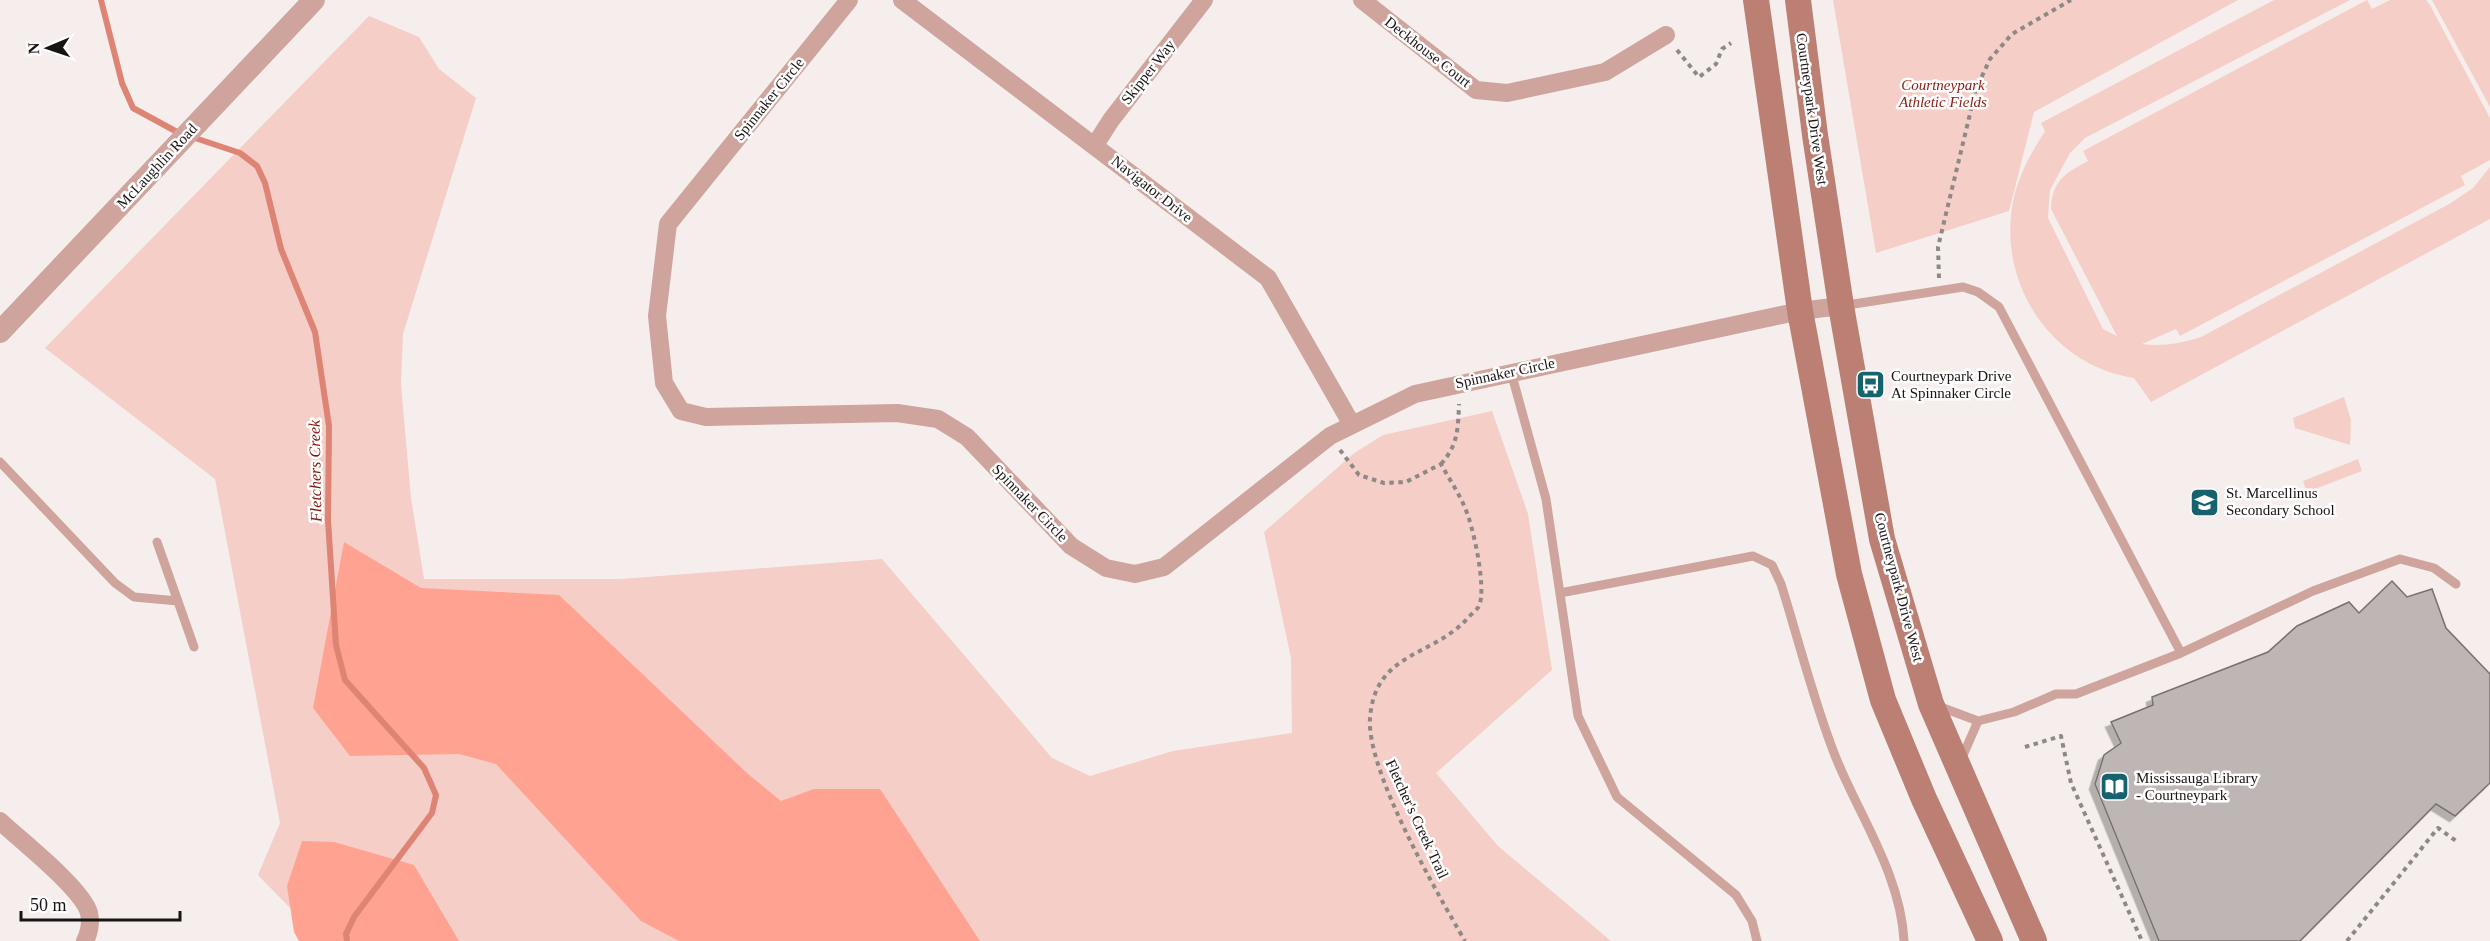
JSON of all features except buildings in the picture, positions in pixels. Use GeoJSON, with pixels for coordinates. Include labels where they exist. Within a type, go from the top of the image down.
{"type":"FeatureCollection","features":[{"type":"Feature","properties":{"kind":"main road"},"geometry":{"type":"LineString","coordinates":[[1756,0],[1800,312],[1849,574],[1883,700],[1924,799],[1990,941]]}},
{"type":"Feature","properties":{"kind":"main road","name":"Courtneypark Drive West"},"geometry":{"type":"LineString","coordinates":[[1798,0],[1815,135],[1841,306],[1882,539],[1931,704],[2034,941]]}},
{"type":"Feature","properties":{"kind":"street","name":"McLaughlin Road"},"geometry":{"type":"LineString","coordinates":[[0,332],[314,0]]}},
{"type":"Feature","properties":{"kind":"street","name":"Spinnaker Circle"},"geometry":{"type":"LineString","coordinates":[[849,0],[668,224],[657,316],[664,383],[681,411],[706,417],[897,413],[939,419],[967,437],[1071,546],[1106,568],[1135,574],[1164,567],[1330,436],[1351,423],[1414,394],[1800,312],[1841,306]]}},
{"type":"Feature","properties":{"kind":"street","name":"Navigator Drive"},"geometry":{"type":"LineString","coordinates":[[902,0],[1268,278],[1351,423]]}},
{"type":"Feature","properties":{"kind":"street","name":"Skipper Way"},"geometry":{"type":"LineString","coordinates":[[1095,145],[1111,120],[1204,0]]}},
{"type":"Feature","properties":{"kind":"street","name":"Deckhouse Court"},"geometry":{"type":"LineString","coordinates":[[1362,0],[1476,90],[1507,93],[1605,72],[1666,35]]}},
{"type":"Feature","properties":{"kind":"street"},"geometry":{"type":"LineString","coordinates":[[0,821],[76,891],[89,912],[89,931],[85,941]]}},
{"type":"Feature","properties":{"kind":"lane"},"geometry":{"type":"LineString","coordinates":[[1841,306],[1963,287],[1978,292],[1999,307],[2181,652]]}},
{"type":"Feature","properties":{"kind":"lane"},"geometry":{"type":"LineString","coordinates":[[1511,372],[1546,499],[1578,716],[1617,797],[1736,895],[1752,921],[1757,941]]}},
{"type":"Feature","properties":{"kind":"lane"},"geometry":{"type":"LineString","coordinates":[[0,462],[115,583],[134,597],[178,602]]}},
{"type":"Feature","properties":{"kind":"lane"},"geometry":{"type":"LineString","coordinates":[[157,542],[194,647]]}},
{"type":"Feature","properties":{"kind":"lane"},"geometry":{"type":"LineString","coordinates":[[1560,593],[1754,556],[1772,565],[1781,584],[1836,756],[1890,878],[1903,919],[1904,941]]}},
{"type":"Feature","properties":{"kind":"lane"},"geometry":{"type":"LineString","coordinates":[[1931,704],[1978,721],[2014,712],[2056,694],[2076,694],[2181,652],[2313,591],[2400,559],[2434,568],[2456,584]]}},
{"type":"Feature","properties":{"kind":"lane"},"geometry":{"type":"LineString","coordinates":[[1958,768],[1978,721]]}},
{"type":"Feature","properties":{"kind":"path"},"geometry":{"type":"LineString","coordinates":[[1940,290],[1938,247],[1976,89],[1990,59],[2012,34],[2071,0]]}},
{"type":"Feature","properties":{"kind":"path"},"geometry":{"type":"LineString","coordinates":[[1666,35],[1699,77],[1716,64],[1722,49],[1731,43]]}},
{"type":"Feature","properties":{"kind":"path"},"geometry":{"type":"LineString","coordinates":[[1330,436],[1359,475],[1384,483],[1406,482],[1441,464],[1452,452],[1457,438],[1460,383]]}},
{"type":"Feature","properties":{"kind":"path","name":"Fletcher's Creek Trail"},"geometry":{"type":"LineString","coordinates":[[1441,464],[1466,509],[1481,577],[1479,605],[1461,626],[1395,664],[1378,689],[1370,718],[1374,754],[1406,831],[1466,941]]}},
{"type":"Feature","properties":{"kind":"path"},"geometry":{"type":"LineString","coordinates":[[2025,747],[2061,736],[2071,783],[2123,895],[2129,917],[2142,941]]}},
{"type":"Feature","properties":{"kind":"path"},"geometry":{"type":"LineString","coordinates":[[2347,941],[2438,828],[2459,843]]}},
{"type":"Feature","properties":{"kind":"green space","name":"Courtneypark Athletic Fields"},"geometry":{"type":"Polygon","coordinates":[[[1833,0],[2238,0],[2034,112],[2009,211],[1876,253],[1833,0]]]}},
{"type":"Feature","properties":{"kind":"green space"},"geometry":{"type":"Polygon","coordinates":[[[2274,0],[2350,0],[2085,138],[2070,153],[2050,190],[2048,218],[2103,329],[2117,336],[2051,209],[2054,191],[2061,179],[2088,161],[2083,151],[2367,0],[2372,9],[2390,0],[2426,0],[2430,5],[2490,118],[2490,160],[2461,176],[2465,185],[2180,336],[2176,329],[2142,344],[2172,344],[2201,337],[2451,203],[2473,188],[2490,167],[2490,219],[2151,402],[2134,378],[2105,370],[2078,357],[2055,339],[2037,316],[2023,291],[2014,262],[2010,233],[2015,192],[2026,165],[2045,131],[2041,123],[2274,0]]]}},
{"type":"Feature","properties":{"kind":"green space"},"geometry":{"type":"Polygon","coordinates":[[[2432,0],[2490,0],[2490,107],[2432,0]]]}},
{"type":"Feature","properties":{"kind":"green space"},"geometry":{"type":"Polygon","coordinates":[[[369,16],[419,37],[439,69],[476,98],[403,334],[401,385],[411,498],[424,579],[621,579],[882,559],[1052,758],[1090,776],[1173,751],[1292,733],[1291,658],[1264,532],[1353,454],[1383,435],[1492,411],[1528,514],[1552,670],[1436,773],[1498,846],[1611,941],[322,941],[258,875],[280,823],[215,479],[45,348],[369,16]]]}},
{"type":"Feature","properties":{"kind":"green space"},"geometry":{"type":"Polygon","coordinates":[[[2344,397],[2351,420],[2350,445],[2295,428],[2293,418],[2344,397]]]}},
{"type":"Feature","properties":{"kind":"green space"},"geometry":{"type":"Polygon","coordinates":[[[2358,459],[2362,471],[2307,492],[2303,481],[2358,459]]]}},
{"type":"Feature","properties":{"kind":"shaded area"},"geometry":{"type":"Polygon","coordinates":[[[344,542],[421,588],[559,595],[748,774],[781,801],[814,789],[880,789],[980,941],[679,941],[641,921],[496,764],[459,754],[350,756],[313,708],[344,542]]]}},
{"type":"Feature","properties":{"kind":"shaded area"},"geometry":{"type":"Polygon","coordinates":[[[302,841],[334,842],[414,865],[459,941],[299,941],[294,932],[287,886],[302,841]]]}},
{"type":"Feature","properties":{"kind":"waterway","name":"Fletchers Creek"},"geometry":{"type":"LineString","coordinates":[[101,0],[122,83],[133,108],[179,133]]}},
{"type":"Feature","properties":{"kind":"waterway","name":"Fletchers Creek"},"geometry":{"type":"LineString","coordinates":[[192,137],[240,153],[257,166],[265,183],[281,249],[315,332],[329,426],[328,520],[336,645],[345,680],[424,768],[436,795],[432,813],[354,917],[346,934],[347,941]]}},
{"type":"Feature","properties":{"kind":"place","name":"Courtneypark Drive At Spinnaker Circle"},"geometry":{"type":"Point","coordinates":[1870,385]}},
{"type":"Feature","properties":{"kind":"place","name":"St. Marcellinus Secondary School"},"geometry":{"type":"Point","coordinates":[2205,502]}},
{"type":"Feature","properties":{"kind":"place","name":"Mississauga Library - Courtneypark"},"geometry":{"type":"Point","coordinates":[2115,787]}}]}
